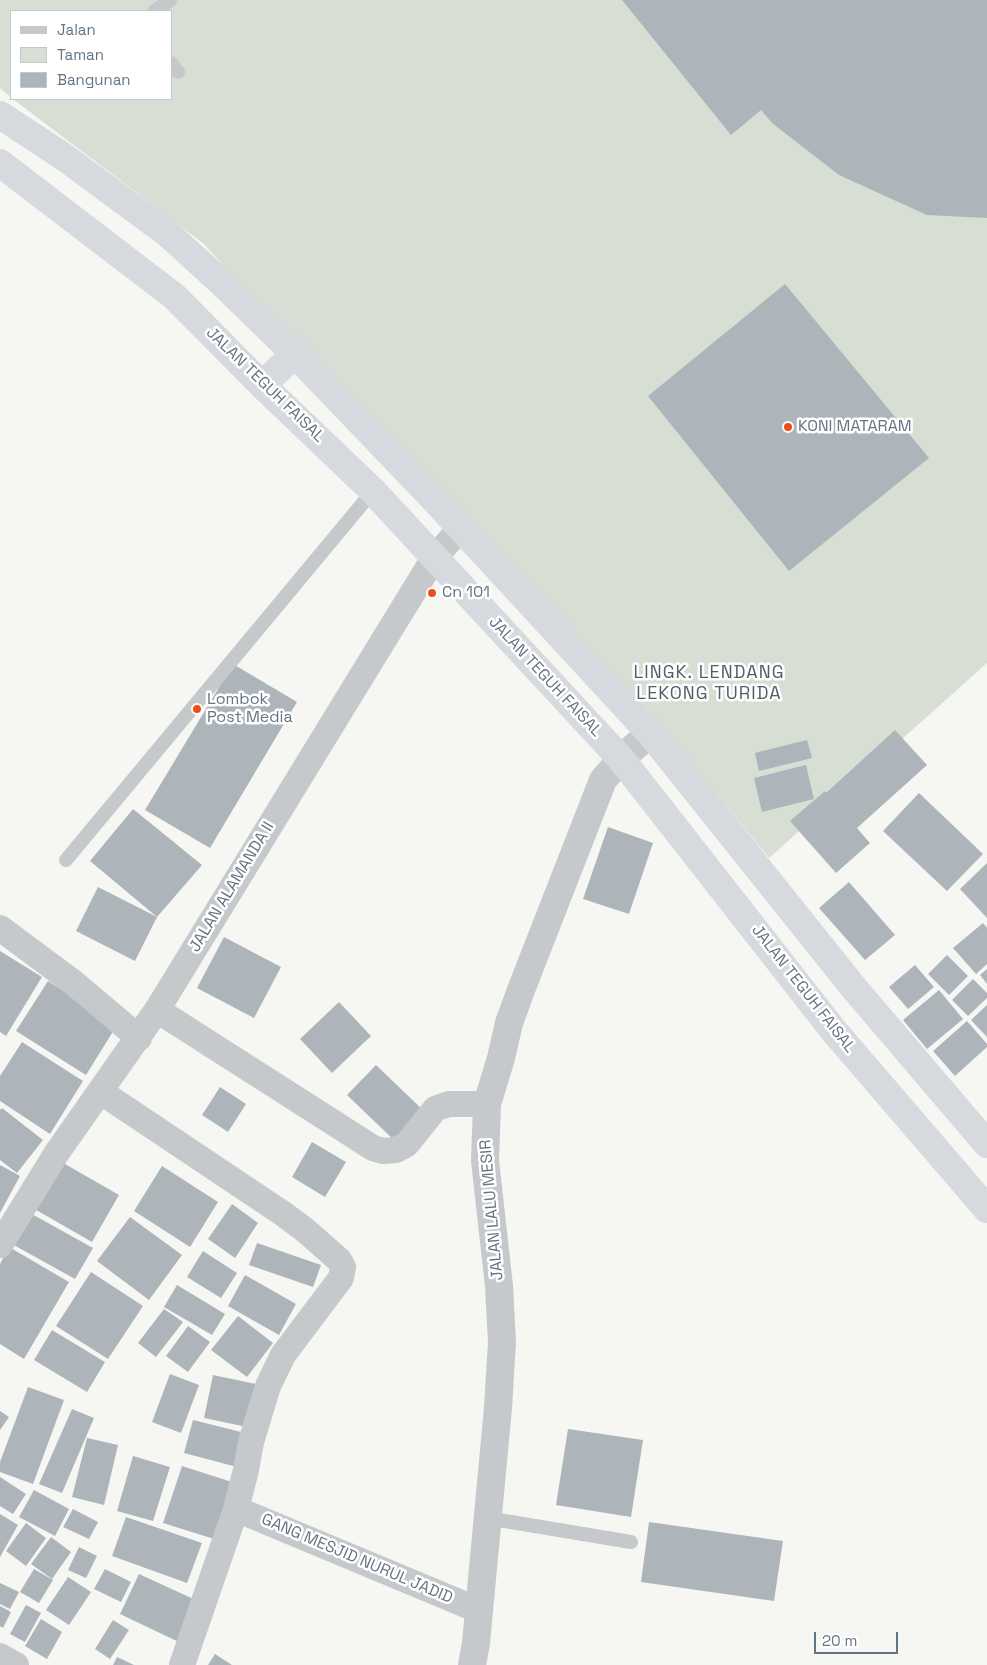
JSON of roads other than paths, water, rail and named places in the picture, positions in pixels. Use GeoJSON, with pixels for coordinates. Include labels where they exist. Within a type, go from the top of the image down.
{"type":"FeatureCollection","features":[{"type":"Feature","properties":{"kind":"highway"},"geometry":{"type":"LineString","coordinates":[[0,115],[64,157],[168,233],[295,354],[461,528],[650,733],[854,988],[987,1144]]}},
{"type":"Feature","properties":{"kind":"highway","name":"JALAN TEGUH FAISAL"},"geometry":{"type":"LineString","coordinates":[[0,163],[175,297],[262,385],[373,491],[621,759],[834,1031],[987,1209]]}},
{"type":"Feature","properties":{"kind":"highway"},"geometry":{"type":"LineString","coordinates":[[262,385],[295,354]]}},
{"type":"Feature","properties":{"kind":"street","name":"JALAN ALAMANDA II"},"geometry":{"type":"LineString","coordinates":[[0,1245],[56,1154],[157,1010],[434,558],[461,528]]}},
{"type":"Feature","properties":{"kind":"street","name":"JALAN LALU MESIR"},"geometry":{"type":"LineString","coordinates":[[472,1665],[476,1643],[498,1408],[502,1342],[485,1161],[487,1104],[520,990],[603,780],[621,759],[650,733]]}},
{"type":"Feature","properties":{"kind":"street"},"geometry":{"type":"LineString","coordinates":[[0,928],[74,983],[139,1038]]}},
{"type":"Feature","properties":{"kind":"street"},"geometry":{"type":"LineString","coordinates":[[157,1010],[373,1148],[383,1152],[396,1150],[408,1144],[435,1110],[440,1107],[449,1104],[487,1104]]}},
{"type":"Feature","properties":{"kind":"street"},"geometry":{"type":"LineString","coordinates":[[101,1092],[305,1230],[339,1260],[343,1271],[341,1278],[283,1355],[268,1386],[251,1442],[236,1509],[182,1665]]}},
{"type":"Feature","properties":{"kind":"street","name":"GANG MESJID NURUL JADID"},"geometry":{"type":"LineString","coordinates":[[236,1509],[478,1610]]}},
{"type":"Feature","properties":{"kind":"street"},"geometry":{"type":"LineString","coordinates":[[0,1656],[16,1665]]}},
{"type":"Feature","properties":{"kind":"lane"},"geometry":{"type":"LineString","coordinates":[[155,10],[170,0]]}},
{"type":"Feature","properties":{"kind":"lane"},"geometry":{"type":"LineString","coordinates":[[66,860],[373,491]]}},
{"type":"Feature","properties":{"kind":"lane"},"geometry":{"type":"LineString","coordinates":[[487,1518],[631,1542]]}},
{"type":"Feature","properties":{"kind":"place","name":"KONI MATARAM"},"geometry":{"type":"Point","coordinates":[788,427]}},
{"type":"Feature","properties":{"kind":"place","name":"Cn 101"},"geometry":{"type":"Point","coordinates":[432,593]}},
{"type":"Feature","properties":{"kind":"place","name":"Lombok Post Media"},"geometry":{"type":"Point","coordinates":[197,709]}},
{"type":"Feature","properties":{"kind":"district","name":"LINGK. LENDANG LEKONG TURIDA"},"geometry":{"type":"Point","coordinates":[709,683]}}]}
